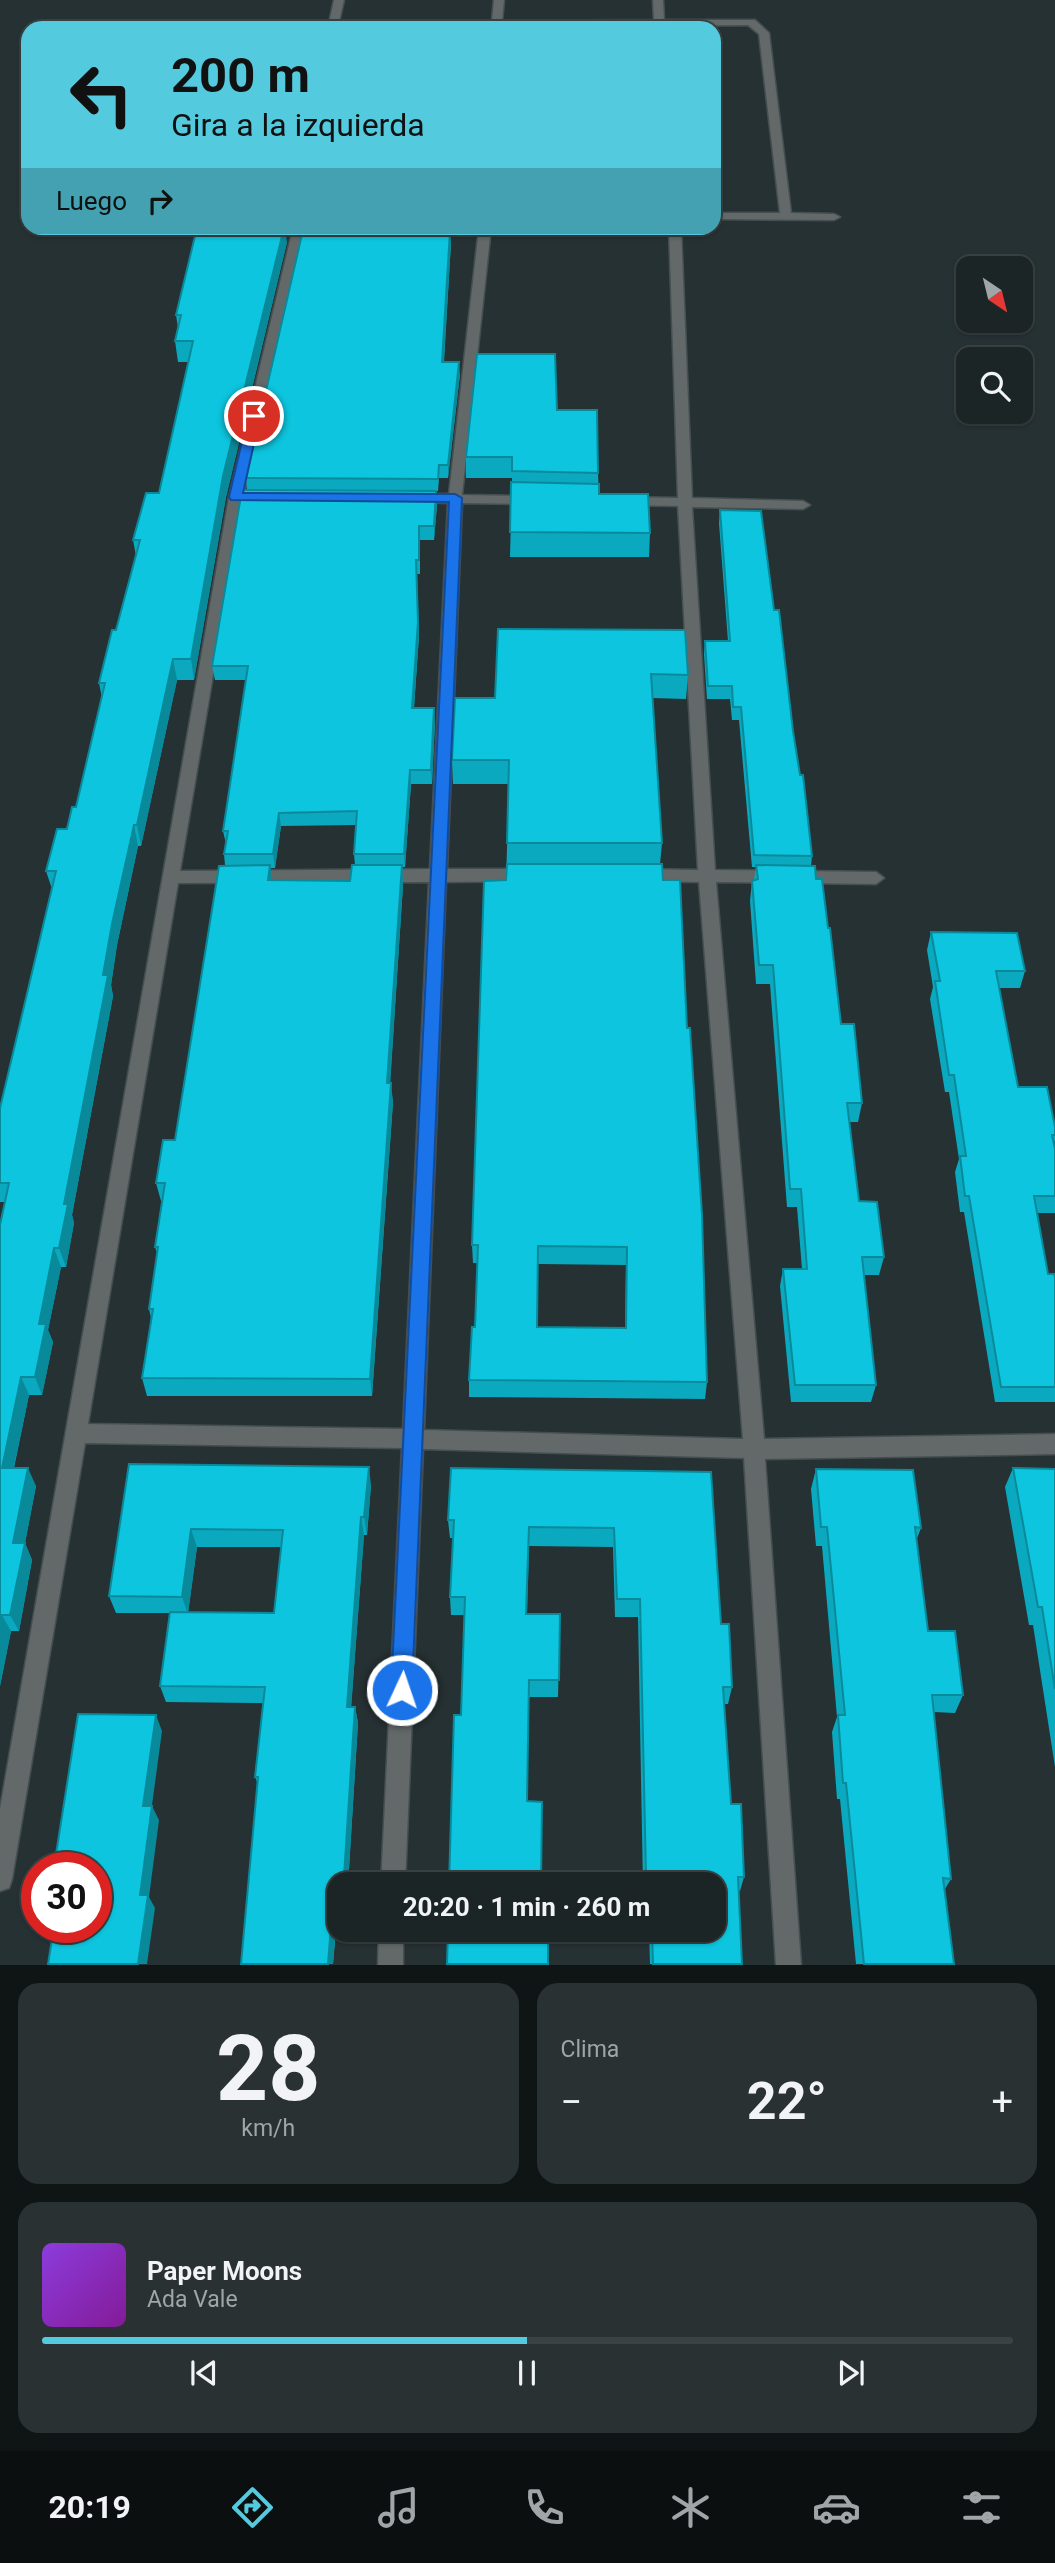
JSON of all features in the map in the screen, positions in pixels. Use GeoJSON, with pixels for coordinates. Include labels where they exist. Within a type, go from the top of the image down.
{"type":"FeatureCollection","features":[{"type":"Feature","properties":{"kind":"street"},"geometry":{"type":"LineString","coordinates":[[334,21],[339,0]]}},
{"type":"Feature","properties":{"kind":"street"},"geometry":{"type":"LineString","coordinates":[[497,21],[499,0]]}},
{"type":"Feature","properties":{"kind":"street"},"geometry":{"type":"LineString","coordinates":[[658,0],[659,21]]}},
{"type":"Feature","properties":{"kind":"street"},"geometry":{"type":"LineString","coordinates":[[721,23],[751,22],[764,33],[786,217]]}},
{"type":"Feature","properties":{"kind":"street"},"geometry":{"type":"LineString","coordinates":[[721,216],[834,217]]}},
{"type":"Feature","properties":{"kind":"street"},"geometry":{"type":"LineString","coordinates":[[0,1879],[171,877],[242,497],[298,235]]}},
{"type":"Feature","properties":{"kind":"street"},"geometry":{"type":"LineString","coordinates":[[394,1872],[436,875],[455,498],[484,235]]}},
{"type":"Feature","properties":{"kind":"street"},"geometry":{"type":"LineString","coordinates":[[675,235],[685,502],[707,875],[754,1449],[789,1965]]}},
{"type":"Feature","properties":{"kind":"street"},"geometry":{"type":"LineString","coordinates":[[400,498],[550,500]]}},
{"type":"Feature","properties":{"kind":"street"},"geometry":{"type":"LineString","coordinates":[[604,501],[803,505]]}},
{"type":"Feature","properties":{"kind":"street"},"geometry":{"type":"LineString","coordinates":[[171,877],[545,875]]}},
{"type":"Feature","properties":{"kind":"street"},"geometry":{"type":"LineString","coordinates":[[626,875],[876,878]]}},
{"type":"Feature","properties":{"kind":"street"},"geometry":{"type":"LineString","coordinates":[[76,1433],[754,1449],[1055,1444]]}},
{"type":"Feature","properties":{"kind":"street"},"geometry":{"type":"LineString","coordinates":[[390,1965],[391,1942]]}},
{"type":"Feature","properties":{"kind":"building"},"geometry":{"type":"Polygon","coordinates":[[[195,235],[282,235],[223,476],[191,659],[173,659],[137,825],[134,825],[112,924],[103,975],[108,975],[64,1204],[68,1204],[59,1248],[54,1248],[39,1324],[46,1324],[35,1377],[21,1377],[2,1468],[28,1468],[13,1543],[25,1543],[10,1615],[2,1615],[0,1627],[0,1225],[9,1183],[0,1183],[0,1108],[56,871],[46,871],[57,829],[67,829],[72,807],[76,807],[105,683],[99,683],[112,630],[116,630],[140,540],[133,540],[146,493],[159,493],[193,341],[175,341],[181,315],[176,315],[195,235]]]}},
{"type":"Feature","properties":{"kind":"building"},"geometry":{"type":"Polygon","coordinates":[[[302,235],[450,235],[442,362],[459,362],[448,465],[439,465],[438,479],[246,478],[302,235]]]}},
{"type":"Feature","properties":{"kind":"building"},"geometry":{"type":"Polygon","coordinates":[[[477,354],[555,354],[557,410],[597,410],[598,473],[512,471],[512,457],[466,457],[477,354]]]}},
{"type":"Feature","properties":{"kind":"building"},"geometry":{"type":"Polygon","coordinates":[[[511,482],[599,484],[599,494],[648,494],[650,533],[510,532],[511,482]]]}},
{"type":"Feature","properties":{"kind":"building"},"geometry":{"type":"Polygon","coordinates":[[[242,490],[436,491],[434,526],[419,526],[419,560],[416,560],[418,622],[412,708],[434,708],[431,770],[410,770],[404,854],[354,854],[357,811],[279,813],[273,854],[224,854],[228,831],[223,831],[248,666],[212,666],[242,490]]]}},
{"type":"Feature","properties":{"kind":"building"},"geometry":{"type":"Polygon","coordinates":[[[720,510],[761,511],[774,610],[779,610],[793,731],[800,775],[803,775],[812,856],[754,855],[741,707],[733,707],[732,686],[708,686],[705,641],[730,641],[720,510]]]}},
{"type":"Feature","properties":{"kind":"building"},"geometry":{"type":"Polygon","coordinates":[[[498,629],[685,630],[688,675],[651,674],[662,843],[507,843],[509,760],[452,760],[455,698],[495,698],[498,629]]]}},
{"type":"Feature","properties":{"kind":"building"},"geometry":{"type":"Polygon","coordinates":[[[507,864],[662,864],[663,880],[680,880],[687,1028],[690,1028],[702,1215],[707,1382],[469,1380],[472,1327],[475,1327],[478,1245],[472,1245],[484,881],[506,880],[507,864]],[[538,1246],[537,1327],[626,1328],[627,1247],[538,1246]]]}},
{"type":"Feature","properties":{"kind":"building"},"geometry":{"type":"Polygon","coordinates":[[[270,865],[268,880],[350,881],[352,865],[402,865],[387,1083],[391,1083],[370,1379],[142,1378],[153,1309],[149,1309],[165,1183],[156,1183],[163,1140],[175,1140],[219,866],[270,865]]]}},
{"type":"Feature","properties":{"kind":"building"},"geometry":{"type":"Polygon","coordinates":[[[756,865],[815,866],[816,879],[822,879],[841,1024],[854,1024],[862,1103],[847,1103],[859,1201],[877,1202],[884,1257],[862,1257],[876,1385],[795,1385],[783,1269],[807,1269],[801,1189],[790,1189],[773,965],[759,965],[752,881],[758,879],[756,865]]]}},
{"type":"Feature","properties":{"kind":"building"},"geometry":{"type":"Polygon","coordinates":[[[931,932],[1017,933],[1025,971],[996,971],[1018,1087],[1047,1087],[1055,1127],[1055,1135],[1052,1135],[1055,1149],[1055,1196],[1034,1196],[1048,1274],[1054,1274],[1055,1278],[1055,1387],[1001,1387],[969,1196],[965,1196],[960,1156],[966,1156],[954,1075],[949,1075],[935,981],[940,981],[931,932]]]}},
{"type":"Feature","properties":{"kind":"building"},"geometry":{"type":"Polygon","coordinates":[[[129,1464],[369,1467],[364,1517],[361,1517],[347,1707],[355,1707],[344,1872],[327,1872],[328,1964],[241,1964],[258,1777],[255,1777],[265,1687],[160,1686],[170,1612],[274,1613],[283,1530],[191,1529],[182,1597],[109,1596],[129,1464]]]}},
{"type":"Feature","properties":{"kind":"building"},"geometry":{"type":"Polygon","coordinates":[[[451,1468],[711,1472],[721,1624],[729,1624],[732,1687],[723,1687],[731,1804],[741,1804],[744,1877],[738,1877],[742,1964],[653,1964],[652,1942],[726,1942],[726,1872],[646,1872],[640,1599],[617,1599],[614,1528],[529,1527],[526,1614],[560,1614],[559,1680],[529,1680],[527,1801],[542,1802],[541,1872],[449,1872],[454,1715],[461,1715],[465,1597],[450,1597],[454,1520],[448,1520],[451,1468]]]}},
{"type":"Feature","properties":{"kind":"building"},"geometry":{"type":"Polygon","coordinates":[[[1013,1468],[1055,1469],[1055,1689],[1042,1607],[1038,1607],[1013,1468]]]}},
{"type":"Feature","properties":{"kind":"building"},"geometry":{"type":"Polygon","coordinates":[[[816,1469],[913,1470],[921,1528],[915,1527],[928,1631],[955,1631],[963,1695],[932,1695],[951,1879],[943,1878],[954,1964],[864,1964],[846,1783],[843,1783],[838,1715],[845,1715],[827,1527],[821,1527],[816,1469]]]}},
{"type":"Feature","properties":{"kind":"building"},"geometry":{"type":"Polygon","coordinates":[[[78,1714],[156,1715],[143,1806],[152,1806],[140,1895],[148,1895],[138,1964],[48,1964],[51,1943],[112,1943],[112,1852],[56,1852],[78,1714]]]}},
{"type":"Feature","properties":{"kind":"building"},"geometry":{"type":"Polygon","coordinates":[[[448,1942],[548,1942],[548,1964],[447,1964],[448,1942]]]}},
{"type":"Feature","properties":{"kind":"route"},"geometry":{"type":"LineString","coordinates":[[254,416],[236,497],[455,498],[436,875],[402,1690]]}}]}
